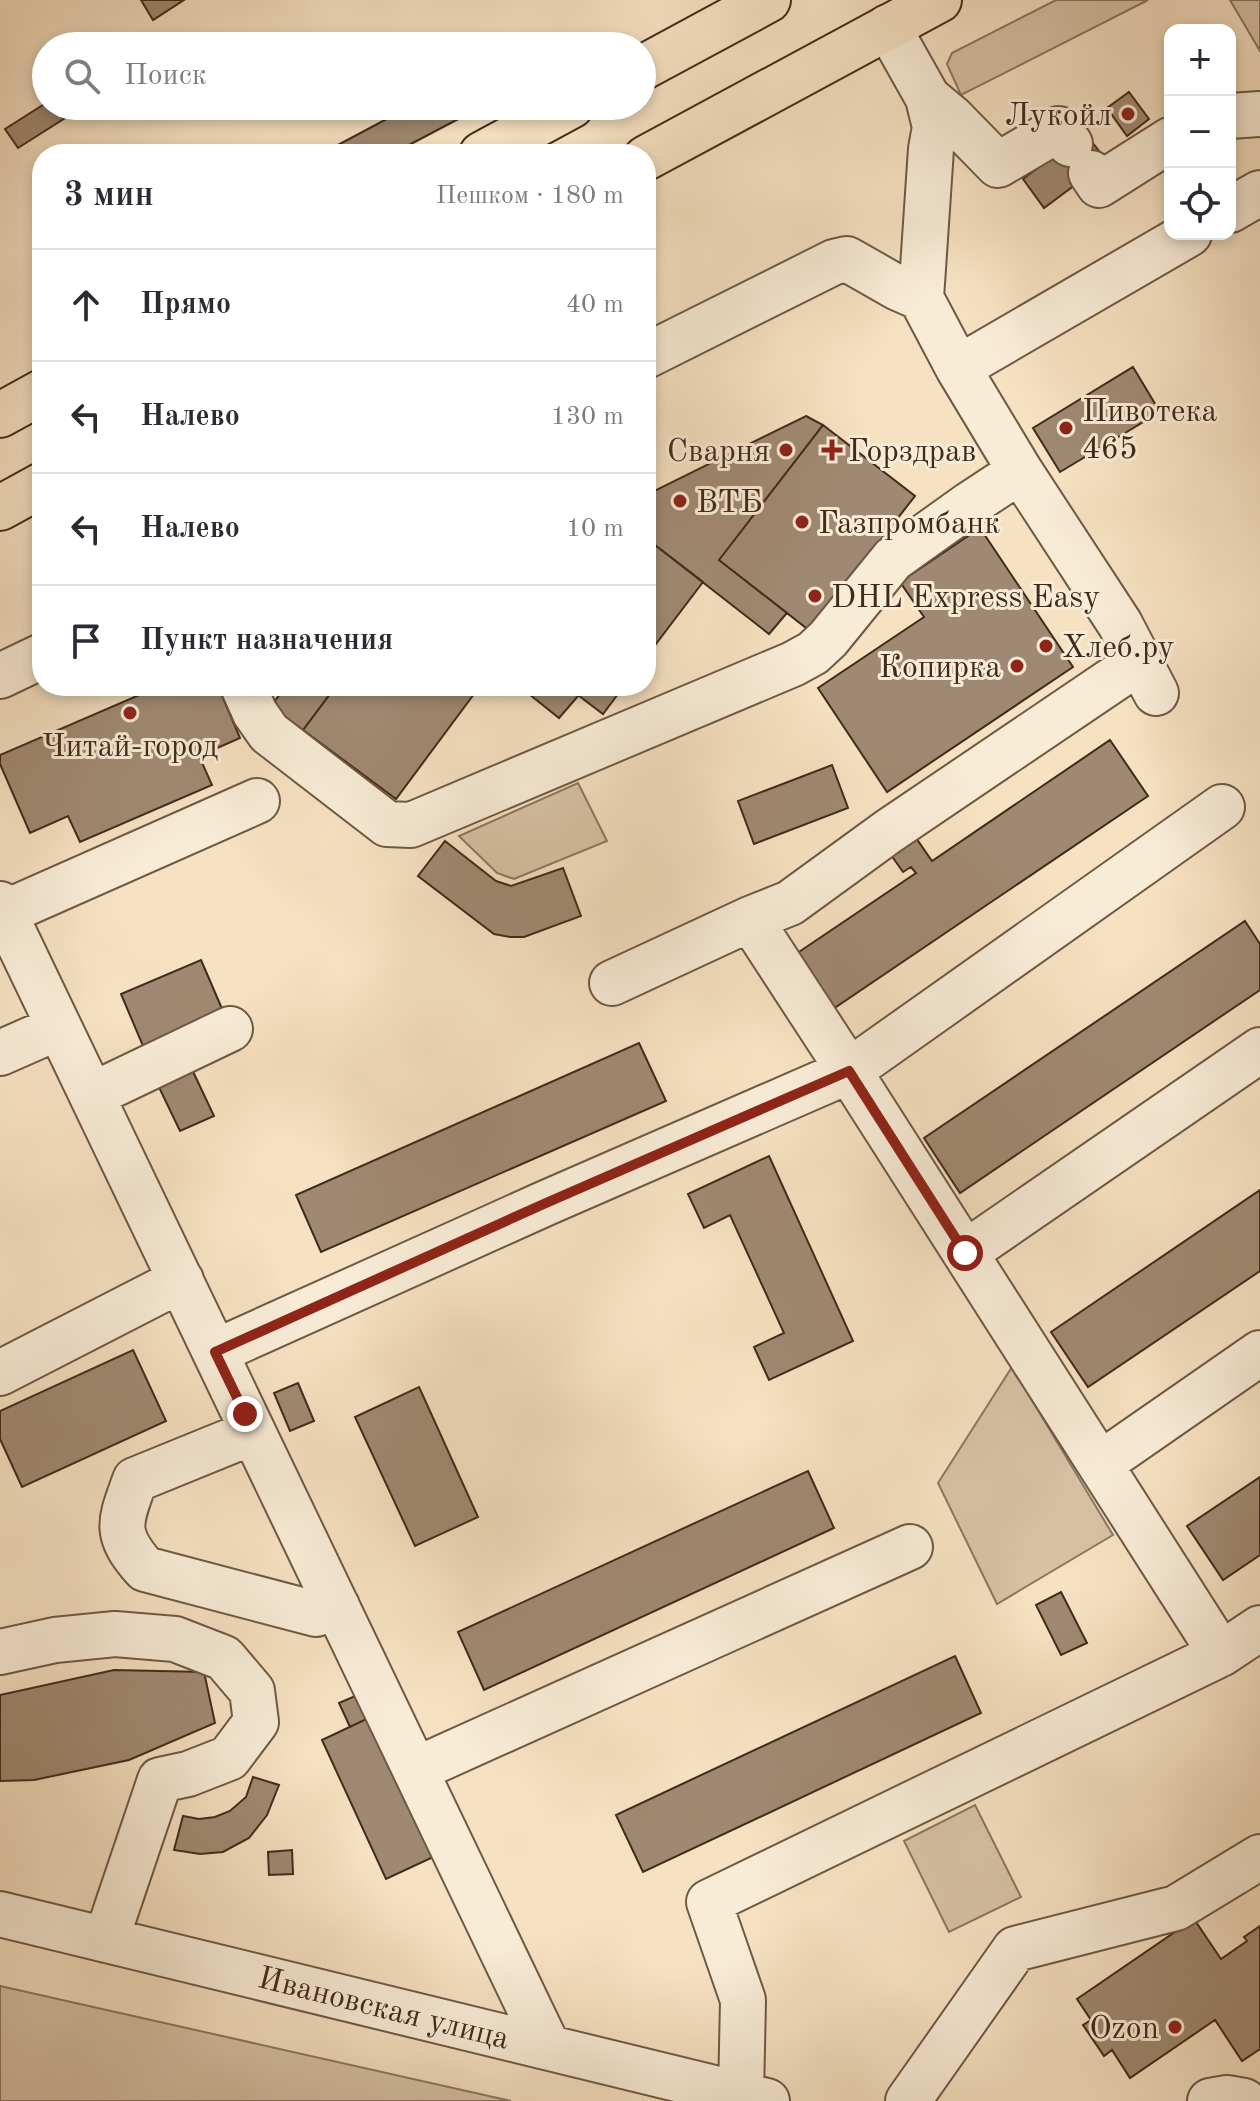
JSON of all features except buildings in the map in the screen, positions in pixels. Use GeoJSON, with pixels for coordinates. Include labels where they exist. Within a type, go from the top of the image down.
{"type":"FeatureCollection","features":[{"type":"Feature","properties":{"kind":"main road"},"geometry":{"type":"LineString","coordinates":[[656,60],[768,0]]}},
{"type":"Feature","properties":{"kind":"main road"},"geometry":{"type":"LineString","coordinates":[[656,153],[939,0]]}},
{"type":"Feature","properties":{"kind":"main road"},"geometry":{"type":"LineString","coordinates":[[501,144],[545,120]]}},
{"type":"Feature","properties":{"kind":"main road"},"geometry":{"type":"LineString","coordinates":[[0,415],[32,397]]}},
{"type":"Feature","properties":{"kind":"main road"},"geometry":{"type":"LineString","coordinates":[[0,508],[32,490]]}},
{"type":"Feature","properties":{"kind":"street"},"geometry":{"type":"LineString","coordinates":[[612,983],[790,903],[889,831],[1148,677],[1120,624],[1020,471],[958,368],[921,298],[935,127],[928,98],[888,27]]}},
{"type":"Feature","properties":{"kind":"street"},"geometry":{"type":"LineString","coordinates":[[928,98],[998,165],[1059,129],[1099,185],[1164,144]]}},
{"type":"Feature","properties":{"kind":"street"},"geometry":{"type":"LineString","coordinates":[[1236,116],[1260,114]]}},
{"type":"Feature","properties":{"kind":"street"},"geometry":{"type":"LineString","coordinates":[[1236,207],[1260,193]]}},
{"type":"Feature","properties":{"kind":"street"},"geometry":{"type":"LineString","coordinates":[[958,368],[1179,240]]}},
{"type":"Feature","properties":{"kind":"street"},"geometry":{"type":"LineString","coordinates":[[656,351],[834,262],[847,259],[921,298]]}},
{"type":"Feature","properties":{"kind":"street"},"geometry":{"type":"LineString","coordinates":[[247,696],[269,733],[387,824],[411,825],[813,653],[893,559],[1020,471]]}},
{"type":"Feature","properties":{"kind":"street"},"geometry":{"type":"LineString","coordinates":[[0,676],[32,661]]}},
{"type":"Feature","properties":{"kind":"street"},"geometry":{"type":"LineString","coordinates":[[257,801],[2,908],[548,2047]]}},
{"type":"Feature","properties":{"kind":"street"},"geometry":{"type":"LineString","coordinates":[[215,1352],[849,1071],[1222,807]]}},
{"type":"Feature","properties":{"kind":"street"},"geometry":{"type":"LineString","coordinates":[[750,919],[1221,1654]]}},
{"type":"Feature","properties":{"kind":"street"},"geometry":{"type":"LineString","coordinates":[[0,1053],[59,1027]]}},
{"type":"Feature","properties":{"kind":"street"},"geometry":{"type":"LineString","coordinates":[[92,1095],[230,1029]]}},
{"type":"Feature","properties":{"kind":"street"},"geometry":{"type":"LineString","coordinates":[[965,1253],[1260,1050]]}},
{"type":"Feature","properties":{"kind":"street"},"geometry":{"type":"LineString","coordinates":[[0,1373],[181,1280]]}},
{"type":"Feature","properties":{"kind":"street"},"geometry":{"type":"LineString","coordinates":[[1100,1464],[1260,1353]]}},
{"type":"Feature","properties":{"kind":"street"},"geometry":{"type":"LineString","coordinates":[[253,1432],[135,1480],[123,1515],[122,1535],[129,1551],[145,1569],[275,1604],[316,1614],[337,1606]]}},
{"type":"Feature","properties":{"kind":"street"},"geometry":{"type":"LineString","coordinates":[[415,1770],[910,1547]]}},
{"type":"Feature","properties":{"kind":"street"},"geometry":{"type":"LineString","coordinates":[[754,2098],[743,2000],[709,1902],[1221,1654],[1260,1628]]}},
{"type":"Feature","properties":{"kind":"street"},"geometry":{"type":"LineString","coordinates":[[0,1652],[55,1640],[115,1634],[175,1639],[224,1658],[252,1691],[256,1722],[229,1758],[188,1774],[160,1780],[106,1940]]}},
{"type":"Feature","properties":{"kind":"street"},"geometry":{"type":"LineString","coordinates":[[908,2101],[1015,1949],[1176,1908],[1260,1857]]}},
{"type":"Feature","properties":{"kind":"street","name":"Ивановская улица"},"geometry":{"type":"LineString","coordinates":[[0,1914],[754,2098]]}},
{"type":"Feature","properties":{"kind":"street"},"geometry":{"type":"LineString","coordinates":[[1210,2101],[1227,2098],[1244,2101]]}},
{"type":"Feature","properties":{"kind":"shaded area"},"geometry":{"type":"Polygon","coordinates":[[[1056,0],[1148,0],[961,95],[947,64],[952,53],[1056,0]]]}},
{"type":"Feature","properties":{"kind":"shaded area"},"geometry":{"type":"Polygon","coordinates":[[[1230,0],[1260,0],[1260,51],[1230,0]]]}},
{"type":"Feature","properties":{"kind":"shaded area"},"geometry":{"type":"Polygon","coordinates":[[[578,783],[607,841],[514,879],[497,873],[459,836],[578,783]]]}},
{"type":"Feature","properties":{"kind":"shaded area"},"geometry":{"type":"Polygon","coordinates":[[[1012,1367],[1113,1535],[997,1604],[938,1483],[1012,1367]]]}},
{"type":"Feature","properties":{"kind":"shaded area"},"geometry":{"type":"Polygon","coordinates":[[[975,1805],[1021,1897],[949,1932],[904,1841],[975,1805]]]}},
{"type":"Feature","properties":{"kind":"shaded area"},"geometry":{"type":"Polygon","coordinates":[[[0,1986],[511,2101],[0,2101],[0,1986]]]}},
{"type":"Feature","properties":{"kind":"place","name":"Лукойл"},"geometry":{"type":"Point","coordinates":[1128,114]}},
{"type":"Feature","properties":{"kind":"place","name":"Пивотека 465"},"geometry":{"type":"Point","coordinates":[1066,428]}},
{"type":"Feature","properties":{"kind":"place","name":"Сварня"},"geometry":{"type":"Point","coordinates":[786,450]}},
{"type":"Feature","properties":{"kind":"place","name":"Горздрав"},"geometry":{"type":"Point","coordinates":[832,450]}},
{"type":"Feature","properties":{"kind":"place","name":"ВТБ"},"geometry":{"type":"Point","coordinates":[680,501]}},
{"type":"Feature","properties":{"kind":"place","name":"Газпромбанк"},"geometry":{"type":"Point","coordinates":[802,522]}},
{"type":"Feature","properties":{"kind":"place","name":"DHL Express Easy"},"geometry":{"type":"Point","coordinates":[815,596]}},
{"type":"Feature","properties":{"kind":"place","name":"Хлеб.ру"},"geometry":{"type":"Point","coordinates":[1046,646]}},
{"type":"Feature","properties":{"kind":"place","name":"Копирка"},"geometry":{"type":"Point","coordinates":[1017,666]}},
{"type":"Feature","properties":{"kind":"place","name":"Читай-город"},"geometry":{"type":"Point","coordinates":[130,713]}},
{"type":"Feature","properties":{"kind":"place","name":"Ozon"},"geometry":{"type":"Point","coordinates":[1175,2027]}},
{"type":"Feature","properties":{"kind":"route"},"geometry":{"type":"LineString","coordinates":[[245,1414],[215,1352],[849,1071],[965,1253]]}}]}
